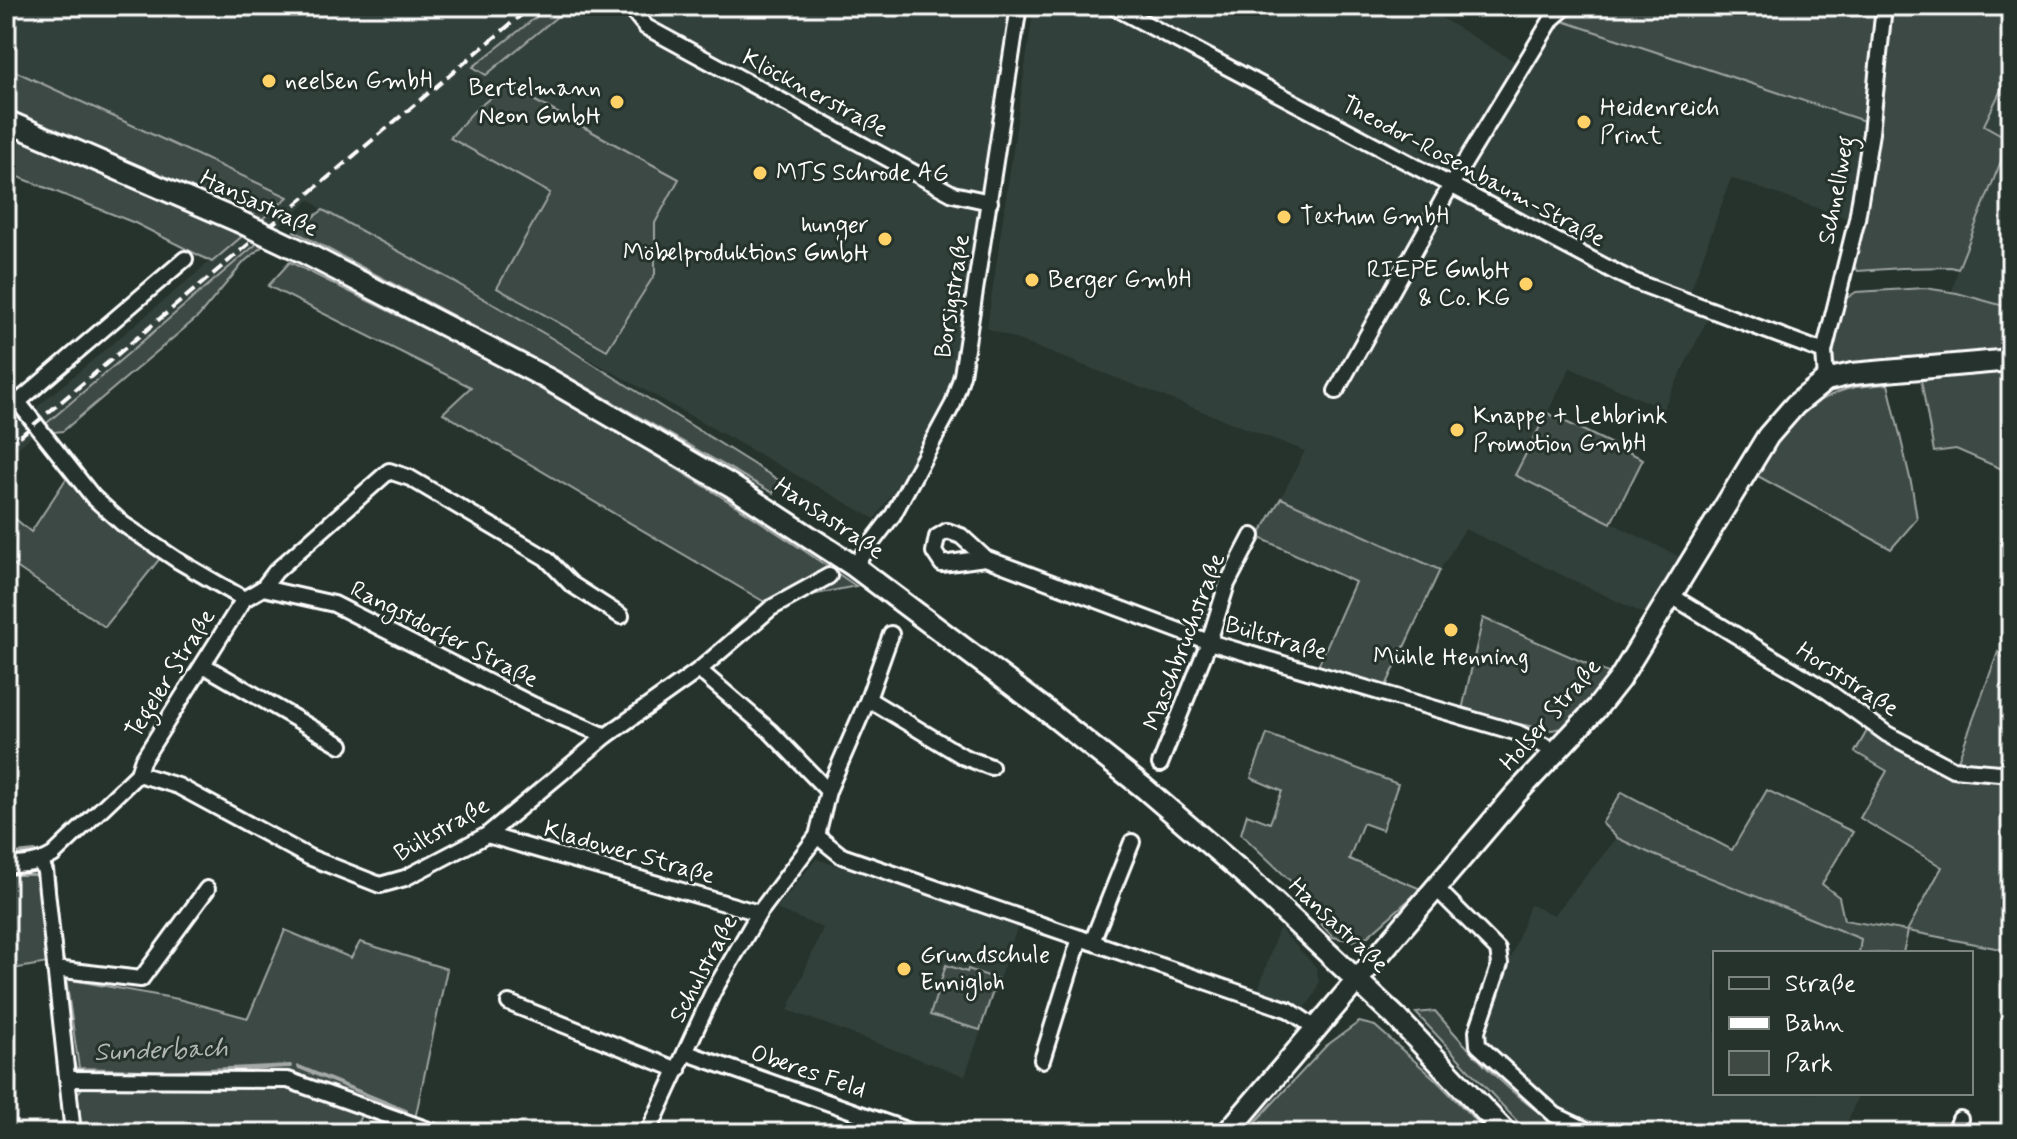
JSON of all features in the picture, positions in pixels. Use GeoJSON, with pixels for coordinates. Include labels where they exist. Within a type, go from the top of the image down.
{"type":"FeatureCollection","features":[{"type":"Feature","properties":{"kind":"main road","name":"Hansastraße"},"geometry":{"type":"LineString","coordinates":[[6,121],[238,221],[548,379],[730,485],[854,566],[1043,708],[1144,788],[1243,873],[1396,1017],[1506,1133]]}},
{"type":"Feature","properties":{"kind":"main road","name":"Holser Straße"},"geometry":{"type":"LineString","coordinates":[[1227,1133],[1515,795],[1619,680],[1768,436],[1795,405],[1826,380],[1852,374],[2011,360]]}},
{"type":"Feature","properties":{"kind":"street","name":"Klöcknerstraße"},"geometry":{"type":"LineString","coordinates":[[629,6],[646,27],[953,194],[990,202]]}},
{"type":"Feature","properties":{"kind":"street","name":"Borsigstraße"},"geometry":{"type":"LineString","coordinates":[[854,566],[893,515],[953,404],[962,375],[1019,6]]}},
{"type":"Feature","properties":{"kind":"street","name":"Theodor-Rosenbaum-Straße"},"geometry":{"type":"LineString","coordinates":[[1112,6],[1636,282],[1824,352]]}},
{"type":"Feature","properties":{"kind":"street"},"geometry":{"type":"LineString","coordinates":[[1336,391],[1451,185],[1552,19],[1567,6]]}},
{"type":"Feature","properties":{"kind":"street","name":"Schnellweg"},"geometry":{"type":"LineString","coordinates":[[1826,380],[1824,352],[1857,219],[1871,133],[1884,6]]}},
{"type":"Feature","properties":{"kind":"street"},"geometry":{"type":"LineString","coordinates":[[185,259],[12,398],[93,497],[123,524],[244,599],[263,588],[276,571],[389,471],[410,478],[546,558],[571,584],[621,616]]}},
{"type":"Feature","properties":{"kind":"street","name":"Maschbruchstraße"},"geometry":{"type":"LineString","coordinates":[[1160,764],[1209,642],[1227,584],[1252,536]]}},
{"type":"Feature","properties":{"kind":"street","name":"Bültstraße"},"geometry":{"type":"LineString","coordinates":[[985,558],[1209,642],[1518,733],[1557,752]]}},
{"type":"Feature","properties":{"kind":"street","name":"Bültstraße"},"geometry":{"type":"LineString","coordinates":[[138,774],[178,786],[309,857],[380,885],[405,878],[487,835],[606,736],[699,670],[771,608],[829,576]]}},
{"type":"Feature","properties":{"kind":"street","name":"Rangstdorfer Straße"},"geometry":{"type":"LineString","coordinates":[[263,588],[334,604],[533,705],[606,736]]}},
{"type":"Feature","properties":{"kind":"street","name":"Horststraße"},"geometry":{"type":"LineString","coordinates":[[1670,595],[1826,690],[1887,734],[1953,769],[2011,774]]}},
{"type":"Feature","properties":{"kind":"street","name":"Tegeler Straße"},"geometry":{"type":"LineString","coordinates":[[138,774],[142,761],[244,599]]}},
{"type":"Feature","properties":{"kind":"street","name":"Schulstraße"},"geometry":{"type":"LineString","coordinates":[[648,1133],[713,992],[759,913],[817,836],[828,791],[868,699],[891,634]]}},
{"type":"Feature","properties":{"kind":"street"},"geometry":{"type":"LineString","coordinates":[[203,665],[341,745]]}},
{"type":"Feature","properties":{"kind":"street"},"geometry":{"type":"LineString","coordinates":[[699,670],[770,731],[828,791]]}},
{"type":"Feature","properties":{"kind":"street"},"geometry":{"type":"LineString","coordinates":[[868,699],[964,757],[991,767]]}},
{"type":"Feature","properties":{"kind":"street"},"geometry":{"type":"LineString","coordinates":[[6,865],[41,862],[53,855],[138,774]]}},
{"type":"Feature","properties":{"kind":"street","name":"Kladower Straße"},"geometry":{"type":"LineString","coordinates":[[487,835],[759,913]]}},
{"type":"Feature","properties":{"kind":"street"},"geometry":{"type":"LineString","coordinates":[[817,836],[842,856],[1289,1010],[1317,1029]]}},
{"type":"Feature","properties":{"kind":"street"},"geometry":{"type":"LineString","coordinates":[[1042,1060],[1086,940],[1132,842]]}},
{"type":"Feature","properties":{"kind":"street"},"geometry":{"type":"LineString","coordinates":[[41,862],[45,872],[73,1133]]}},
{"type":"Feature","properties":{"kind":"street"},"geometry":{"type":"LineString","coordinates":[[1436,888],[1498,950],[1500,964],[1477,1031],[1478,1045],[1555,1115],[1593,1133]]}},
{"type":"Feature","properties":{"kind":"street"},"geometry":{"type":"LineString","coordinates":[[55,969],[141,979],[207,889]]}},
{"type":"Feature","properties":{"kind":"street"},"geometry":{"type":"LineString","coordinates":[[509,1003],[678,1070]]}},
{"type":"Feature","properties":{"kind":"street","name":"Oberes Feld"},"geometry":{"type":"LineString","coordinates":[[687,1053],[915,1133]]}},
{"type":"Feature","properties":{"kind":"street"},"geometry":{"type":"LineString","coordinates":[[68,1079],[288,1080],[437,1133]]}},
{"type":"Feature","properties":{"kind":"shaded area"},"geometry":{"type":"Polygon","coordinates":[[[6,6],[496,6],[501,17],[514,6],[550,6],[474,66],[486,75],[570,6],[1011,6],[955,378],[947,404],[875,519],[310,200],[6,458],[6,433],[287,197],[6,67],[6,6]]]}},
{"type":"Feature","properties":{"kind":"shaded area"},"geometry":{"type":"Polygon","coordinates":[[[1034,6],[1421,6],[1517,63],[1539,51],[1560,20],[1864,121],[1849,219],[1731,178],[1686,304],[1710,314],[1663,409],[1570,368],[1516,475],[1686,560],[1653,618],[1465,529],[1440,570],[1281,498],[1305,451],[987,328],[1034,6]]]}},
{"type":"Feature","properties":{"kind":"shaded area"},"geometry":{"type":"Polygon","coordinates":[[[2011,69],[2011,308],[1952,292],[1980,209],[2001,161],[1984,125],[2011,69]]]}},
{"type":"Feature","properties":{"kind":"shaded area"},"geometry":{"type":"Polygon","coordinates":[[[1617,838],[1861,939],[1859,951],[1713,951],[1713,1095],[1858,1095],[1843,1133],[1611,1133],[1563,1114],[1483,1044],[1530,905],[1554,915],[1617,838]]]}},
{"type":"Feature","properties":{"kind":"shaded area","name":"Grundschule Ennigloh"},"geometry":{"type":"Polygon","coordinates":[[[816,859],[1018,925],[965,1076],[788,1010],[823,928],[776,909],[816,859]]]}},
{"type":"Feature","properties":{"kind":"shaded area"},"geometry":{"type":"Polygon","coordinates":[[[1279,928],[1316,967],[1319,982],[1314,996],[1304,1008],[1258,991],[1279,928]]]}},
{"type":"Feature","properties":{"kind":"green space"},"geometry":{"type":"Polygon","coordinates":[[[550,6],[570,6],[486,75],[473,67],[550,6]]]}},
{"type":"Feature","properties":{"kind":"green space"},"geometry":{"type":"Polygon","coordinates":[[[1575,6],[1876,6],[1864,121],[1560,20],[1575,6]]]}},
{"type":"Feature","properties":{"kind":"green space"},"geometry":{"type":"Polygon","coordinates":[[[1890,6],[2011,6],[2011,69],[1984,125],[2005,137],[2001,161],[1958,269],[1858,271],[1854,266],[1872,169],[1890,6]]]}},
{"type":"Feature","properties":{"kind":"green space"},"geometry":{"type":"Polygon","coordinates":[[[6,67],[288,197],[212,262],[135,223],[6,172],[6,67]]]}},
{"type":"Feature","properties":{"kind":"green space"},"geometry":{"type":"Polygon","coordinates":[[[506,85],[679,179],[655,223],[655,274],[607,350],[497,288],[550,193],[450,138],[473,112],[506,85]]]}},
{"type":"Feature","properties":{"kind":"green space"},"geometry":{"type":"Polygon","coordinates":[[[323,210],[545,334],[780,481],[773,493],[560,372],[294,231],[323,210]]]}},
{"type":"Feature","properties":{"kind":"green space"},"geometry":{"type":"Polygon","coordinates":[[[267,235],[272,238],[244,262],[199,316],[63,431],[41,428],[267,235]]]}},
{"type":"Feature","properties":{"kind":"green space"},"geometry":{"type":"Polygon","coordinates":[[[290,262],[576,409],[738,507],[856,586],[768,604],[443,413],[471,387],[268,286],[290,262]]]}},
{"type":"Feature","properties":{"kind":"green space"},"geometry":{"type":"Polygon","coordinates":[[[1925,288],[2011,308],[2011,352],[1841,370],[1834,363],[1833,346],[1844,300],[1856,292],[1925,288]]]}},
{"type":"Feature","properties":{"kind":"green space"},"geometry":{"type":"Polygon","coordinates":[[[2011,371],[2011,473],[1956,449],[1934,452],[1921,380],[2011,371]]]}},
{"type":"Feature","properties":{"kind":"green space"},"geometry":{"type":"Polygon","coordinates":[[[1888,384],[1917,519],[1891,549],[1756,475],[1785,432],[1824,399],[1856,387],[1888,384]]]}},
{"type":"Feature","properties":{"kind":"green space"},"geometry":{"type":"Polygon","coordinates":[[[1547,413],[1643,459],[1611,523],[1515,475],[1547,413]]]}},
{"type":"Feature","properties":{"kind":"green space"},"geometry":{"type":"Polygon","coordinates":[[[68,476],[162,556],[105,627],[6,560],[6,511],[31,532],[68,476]]]}},
{"type":"Feature","properties":{"kind":"green space"},"geometry":{"type":"Polygon","coordinates":[[[1281,498],[1440,570],[1386,686],[1318,666],[1355,582],[1258,537],[1281,498]]]}},
{"type":"Feature","properties":{"kind":"green space"},"geometry":{"type":"Polygon","coordinates":[[[1483,618],[1615,676],[1567,727],[1552,730],[1462,710],[1483,618]]]}},
{"type":"Feature","properties":{"kind":"green space"},"geometry":{"type":"Polygon","coordinates":[[[1998,652],[2011,665],[2011,770],[1956,766],[1998,652]]]}},
{"type":"Feature","properties":{"kind":"green space"},"geometry":{"type":"Polygon","coordinates":[[[1868,729],[1952,777],[2011,782],[2011,951],[1908,931],[1903,951],[1859,951],[1861,939],[1654,855],[1617,838],[1602,823],[1622,792],[1732,850],[1767,790],[1853,832],[1822,884],[1839,897],[1844,920],[1907,931],[1942,867],[1860,818],[1887,771],[1855,752],[1868,729]]]}},
{"type":"Feature","properties":{"kind":"green space"},"geometry":{"type":"Polygon","coordinates":[[[1267,734],[1398,784],[1382,830],[1363,823],[1349,859],[1421,889],[1368,936],[1352,941],[1333,937],[1321,924],[1323,915],[1320,909],[1241,834],[1247,814],[1270,823],[1282,791],[1251,778],[1267,734]]]}},
{"type":"Feature","properties":{"kind":"green space"},"geometry":{"type":"Polygon","coordinates":[[[6,875],[37,875],[48,963],[6,970],[6,875]]]}},
{"type":"Feature","properties":{"kind":"green space"},"geometry":{"type":"Polygon","coordinates":[[[285,930],[351,958],[360,942],[447,969],[415,1119],[276,1074],[79,1068],[66,979],[178,999],[248,1018],[285,930]]]}},
{"type":"Feature","properties":{"kind":"green space"},"geometry":{"type":"Polygon","coordinates":[[[946,965],[997,979],[980,1030],[930,1015],[946,965]]]}},
{"type":"Feature","properties":{"kind":"green space"},"geometry":{"type":"Polygon","coordinates":[[[1435,1011],[1482,1063],[1519,1097],[1538,1112],[1577,1133],[1528,1133],[1416,1013],[1435,1011]]]}},
{"type":"Feature","properties":{"kind":"green space"},"geometry":{"type":"Polygon","coordinates":[[[1359,1022],[1375,1026],[1434,1078],[1488,1133],[1245,1133],[1326,1046],[1359,1022]]]}},
{"type":"Feature","properties":{"kind":"green space"},"geometry":{"type":"Polygon","coordinates":[[[267,1083],[303,1090],[364,1109],[353,1133],[81,1133],[77,1094],[83,1087],[267,1083]]]}},
{"type":"Feature","properties":{"kind":"green space"},"geometry":{"type":"Polygon","coordinates":[[[64,1124],[65,1133],[6,1133],[64,1124]]]}},
{"type":"Feature","properties":{"kind":"waterway","name":"Sunderbach"},"geometry":{"type":"LineString","coordinates":[[6,855],[35,852]]}},
{"type":"Feature","properties":{"kind":"waterway","name":"Sunderbach"},"geometry":{"type":"LineString","coordinates":[[53,868],[55,887]]}},
{"type":"Feature","properties":{"kind":"waterway","name":"Sunderbach"},"geometry":{"type":"LineString","coordinates":[[56,903],[58,921]]}},
{"type":"Feature","properties":{"kind":"waterway","name":"Sunderbach"},"geometry":{"type":"LineString","coordinates":[[59,933],[63,961]]}},
{"type":"Feature","properties":{"kind":"waterway","name":"Sunderbach"},"geometry":{"type":"LineString","coordinates":[[65,979],[72,1058],[75,1068],[84,1072]]}},
{"type":"Feature","properties":{"kind":"waterway","name":"Sunderbach"},"geometry":{"type":"LineString","coordinates":[[145,1073],[290,1066]]}},
{"type":"Feature","properties":{"kind":"waterway","name":"Sunderbach"},"geometry":{"type":"LineString","coordinates":[[299,1067],[406,1111]]}},
{"type":"Feature","properties":{"kind":"railway"},"geometry":{"type":"LineString","coordinates":[[6,448],[532,6]]}},
{"type":"Feature","properties":{"kind":"place","name":"neelsen GmbH"},"geometry":{"type":"Point","coordinates":[269,81]}},
{"type":"Feature","properties":{"kind":"place","name":"Bertelmann Neon GmbH"},"geometry":{"type":"Point","coordinates":[617,102]}},
{"type":"Feature","properties":{"kind":"place","name":"Heidenreich Print"},"geometry":{"type":"Point","coordinates":[1584,122]}},
{"type":"Feature","properties":{"kind":"place","name":"MTS Schrode AG"},"geometry":{"type":"Point","coordinates":[760,173]}},
{"type":"Feature","properties":{"kind":"place","name":"Textum GmbH"},"geometry":{"type":"Point","coordinates":[1284,217]}},
{"type":"Feature","properties":{"kind":"place","name":"hunger Möbelproduktions GmbH"},"geometry":{"type":"Point","coordinates":[885,239]}},
{"type":"Feature","properties":{"kind":"place","name":"Berger GmbH"},"geometry":{"type":"Point","coordinates":[1032,280]}},
{"type":"Feature","properties":{"kind":"place","name":"RIEPE GmbH & Co. KG"},"geometry":{"type":"Point","coordinates":[1526,284]}},
{"type":"Feature","properties":{"kind":"place","name":"Knappe + Lehbrink Promotion GmbH"},"geometry":{"type":"Point","coordinates":[1457,430]}},
{"type":"Feature","properties":{"kind":"place","name":"Mühle Henning"},"geometry":{"type":"Point","coordinates":[1451,630]}},
{"type":"Feature","properties":{"kind":"place","name":"Grundschule Ennigloh"},"geometry":{"type":"Point","coordinates":[904,969]}}]}
